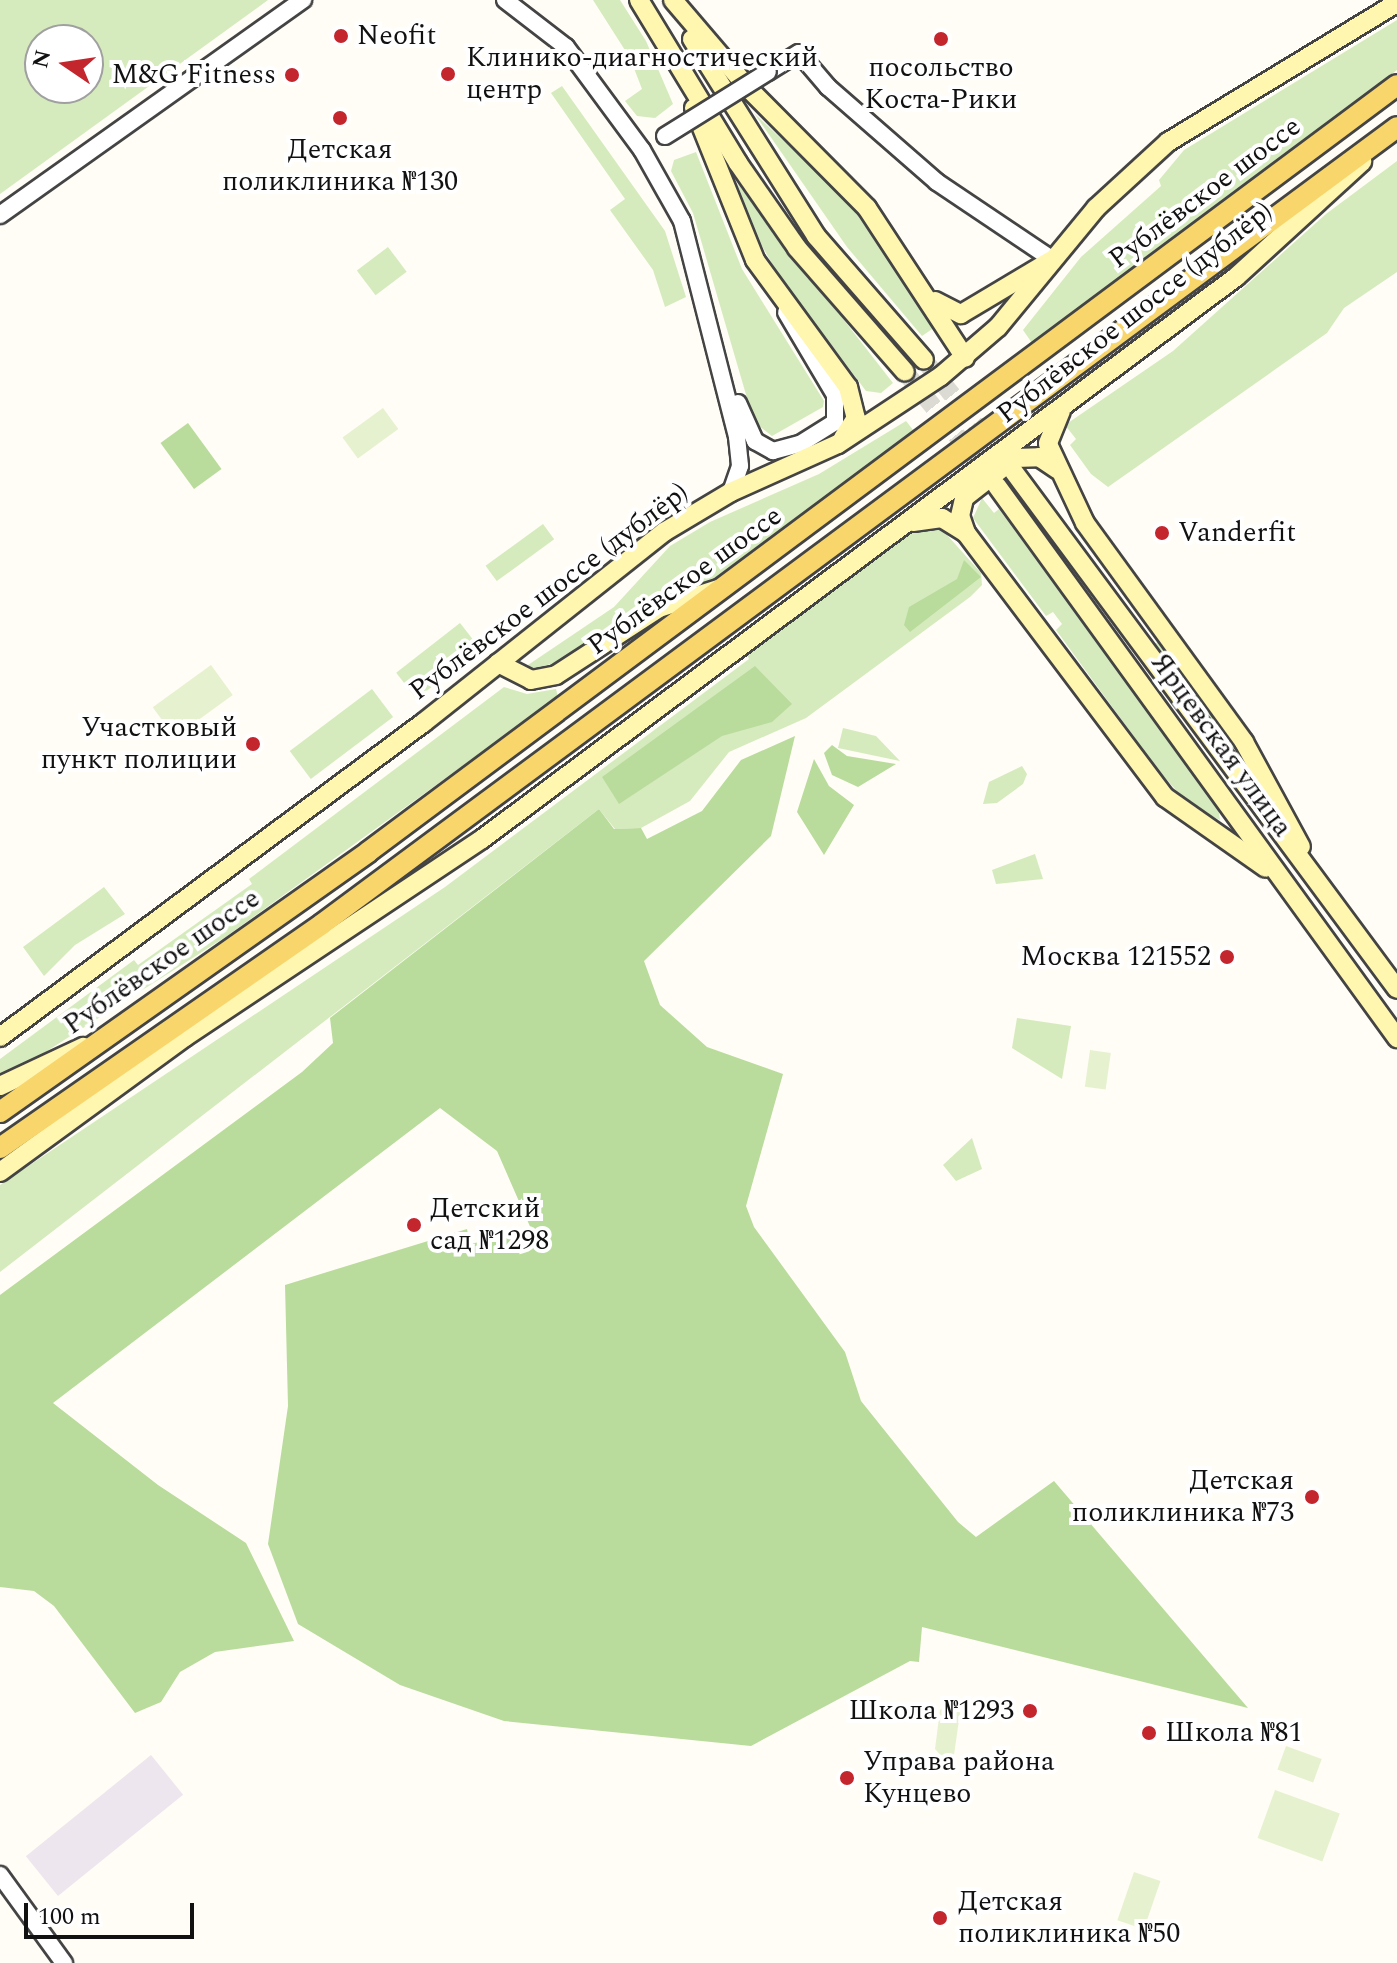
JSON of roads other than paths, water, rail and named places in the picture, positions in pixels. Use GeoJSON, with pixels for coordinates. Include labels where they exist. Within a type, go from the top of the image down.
{"type":"FeatureCollection","features":[{"type":"Feature","properties":{"kind":"main road"},"geometry":{"type":"LineString","coordinates":[[639,0],[738,163],[797,248],[905,372]]}},
{"type":"Feature","properties":{"kind":"main road"},"geometry":{"type":"LineString","coordinates":[[671,0],[750,90],[848,185],[929,297],[965,358]]}},
{"type":"Feature","properties":{"kind":"main road"},"geometry":{"type":"LineString","coordinates":[[671,0],[761,156],[816,236],[924,360]]}},
{"type":"Feature","properties":{"kind":"main road","name":"Рублёвское шоссе (дублёр)"},"geometry":{"type":"LineString","coordinates":[[0,1037],[498,663],[654,540],[731,492],[838,444],[965,358],[998,327],[1112,191],[1168,142],[1397,3]]}},
{"type":"Feature","properties":{"kind":"main road"},"geometry":{"type":"LineString","coordinates":[[670,50],[755,260],[853,399],[856,418],[838,444]]}},
{"type":"Feature","properties":{"kind":"main road","name":"Рублёвское шоссе"},"geometry":{"type":"LineString","coordinates":[[0,1112],[368,852],[1397,85]]}},
{"type":"Feature","properties":{"kind":"main road","name":"Рублёвское шоссе (дублёр)"},"geometry":{"type":"LineString","coordinates":[[0,1172],[185,1037],[482,839],[1065,406],[1236,277],[1397,128]]}},
{"type":"Feature","properties":{"kind":"main road","name":"Рублёвское шоссе"},"geometry":{"type":"LineString","coordinates":[[0,1148],[391,873],[1397,128]]}},
{"type":"Feature","properties":{"kind":"main road"},"geometry":{"type":"LineString","coordinates":[[929,297],[961,314],[1053,260]]}},
{"type":"Feature","properties":{"kind":"main road"},"geometry":{"type":"LineString","coordinates":[[1065,406],[1048,444],[1095,539],[1262,769],[1329,899]]}},
{"type":"Feature","properties":{"kind":"main road"},"geometry":{"type":"LineString","coordinates":[[1059,470],[1035,456],[1015,458],[964,498],[960,516],[966,533],[1165,797],[1193,822],[1255,857],[1298,899]]}},
{"type":"Feature","properties":{"kind":"main road","name":"Ярцевская улица"},"geometry":{"type":"LineString","coordinates":[[1014,472],[1395,986]]}},
{"type":"Feature","properties":{"kind":"main road","name":"Ярцевская улица"},"geometry":{"type":"LineString","coordinates":[[997,486],[1397,1038]]}},
{"type":"Feature","properties":{"kind":"main road"},"geometry":{"type":"LineString","coordinates":[[899,528],[942,518],[966,533]]}},
{"type":"Feature","properties":{"kind":"main road"},"geometry":{"type":"LineString","coordinates":[[498,663],[531,680],[556,675],[659,608],[728,585]]}},
{"type":"Feature","properties":{"kind":"main road"},"geometry":{"type":"LineString","coordinates":[[391,873],[482,839]]}},
{"type":"Feature","properties":{"kind":"main road"},"geometry":{"type":"LineString","coordinates":[[1369,999],[1386,1001],[1395,986]]}},
{"type":"Feature","properties":{"kind":"main road"},"geometry":{"type":"LineString","coordinates":[[0,1086],[103,1037]]}},
{"type":"Feature","properties":{"kind":"street"},"geometry":{"type":"LineString","coordinates":[[0,215],[303,0]]}},
{"type":"Feature","properties":{"kind":"street"},"geometry":{"type":"LineString","coordinates":[[505,0],[566,47],[642,150],[682,221],[724,369],[740,454],[731,492]]}},
{"type":"Feature","properties":{"kind":"street"},"geometry":{"type":"LineString","coordinates":[[642,150],[799,53],[828,87],[937,182],[1053,260]]}},
{"type":"Feature","properties":{"kind":"street"},"geometry":{"type":"LineString","coordinates":[[724,369],[755,441],[768,450],[800,444],[835,422],[835,395],[803,348],[777,293]]}},
{"type":"Feature","properties":{"kind":"street"},"geometry":{"type":"LineString","coordinates":[[0,1875],[64,1963]]}},
{"type":"Feature","properties":{"kind":"tunnel"},"geometry":{"type":"LineString","coordinates":[[924,360],[1008,464]]}},
{"type":"Feature","properties":{"kind":"tunnel"},"geometry":{"type":"LineString","coordinates":[[905,372],[991,478]]}},
{"type":"Feature","properties":{"kind":"place","name":"Neofit"},"geometry":{"type":"Point","coordinates":[341,36]}},
{"type":"Feature","properties":{"kind":"place","name":"посольство Коста-Рики"},"geometry":{"type":"Point","coordinates":[941,39]}},
{"type":"Feature","properties":{"kind":"place","name":"Клинико-диагностический центр"},"geometry":{"type":"Point","coordinates":[448,74]}},
{"type":"Feature","properties":{"kind":"place","name":"M&G Fitness"},"geometry":{"type":"Point","coordinates":[292,75]}},
{"type":"Feature","properties":{"kind":"place","name":"Детская поликлиника №130"},"geometry":{"type":"Point","coordinates":[340,118]}},
{"type":"Feature","properties":{"kind":"place","name":"Vanderfit"},"geometry":{"type":"Point","coordinates":[1162,533]}},
{"type":"Feature","properties":{"kind":"place","name":"Участковый пункт полиции"},"geometry":{"type":"Point","coordinates":[253,744]}},
{"type":"Feature","properties":{"kind":"place","name":"Москва 121552"},"geometry":{"type":"Point","coordinates":[1227,957]}},
{"type":"Feature","properties":{"kind":"place","name":"Детский сад №1298"},"geometry":{"type":"Point","coordinates":[414,1225]}},
{"type":"Feature","properties":{"kind":"place","name":"Детская поликлиника №73"},"geometry":{"type":"Point","coordinates":[1312,1497]}},
{"type":"Feature","properties":{"kind":"place","name":"Школа №1293"},"geometry":{"type":"Point","coordinates":[1030,1711]}},
{"type":"Feature","properties":{"kind":"place","name":"Школа №81"},"geometry":{"type":"Point","coordinates":[1149,1733]}},
{"type":"Feature","properties":{"kind":"place","name":"Управа района Кунцево"},"geometry":{"type":"Point","coordinates":[847,1778]}},
{"type":"Feature","properties":{"kind":"place","name":"Детская поликлиника №50"},"geometry":{"type":"Point","coordinates":[940,1918]}}]}
